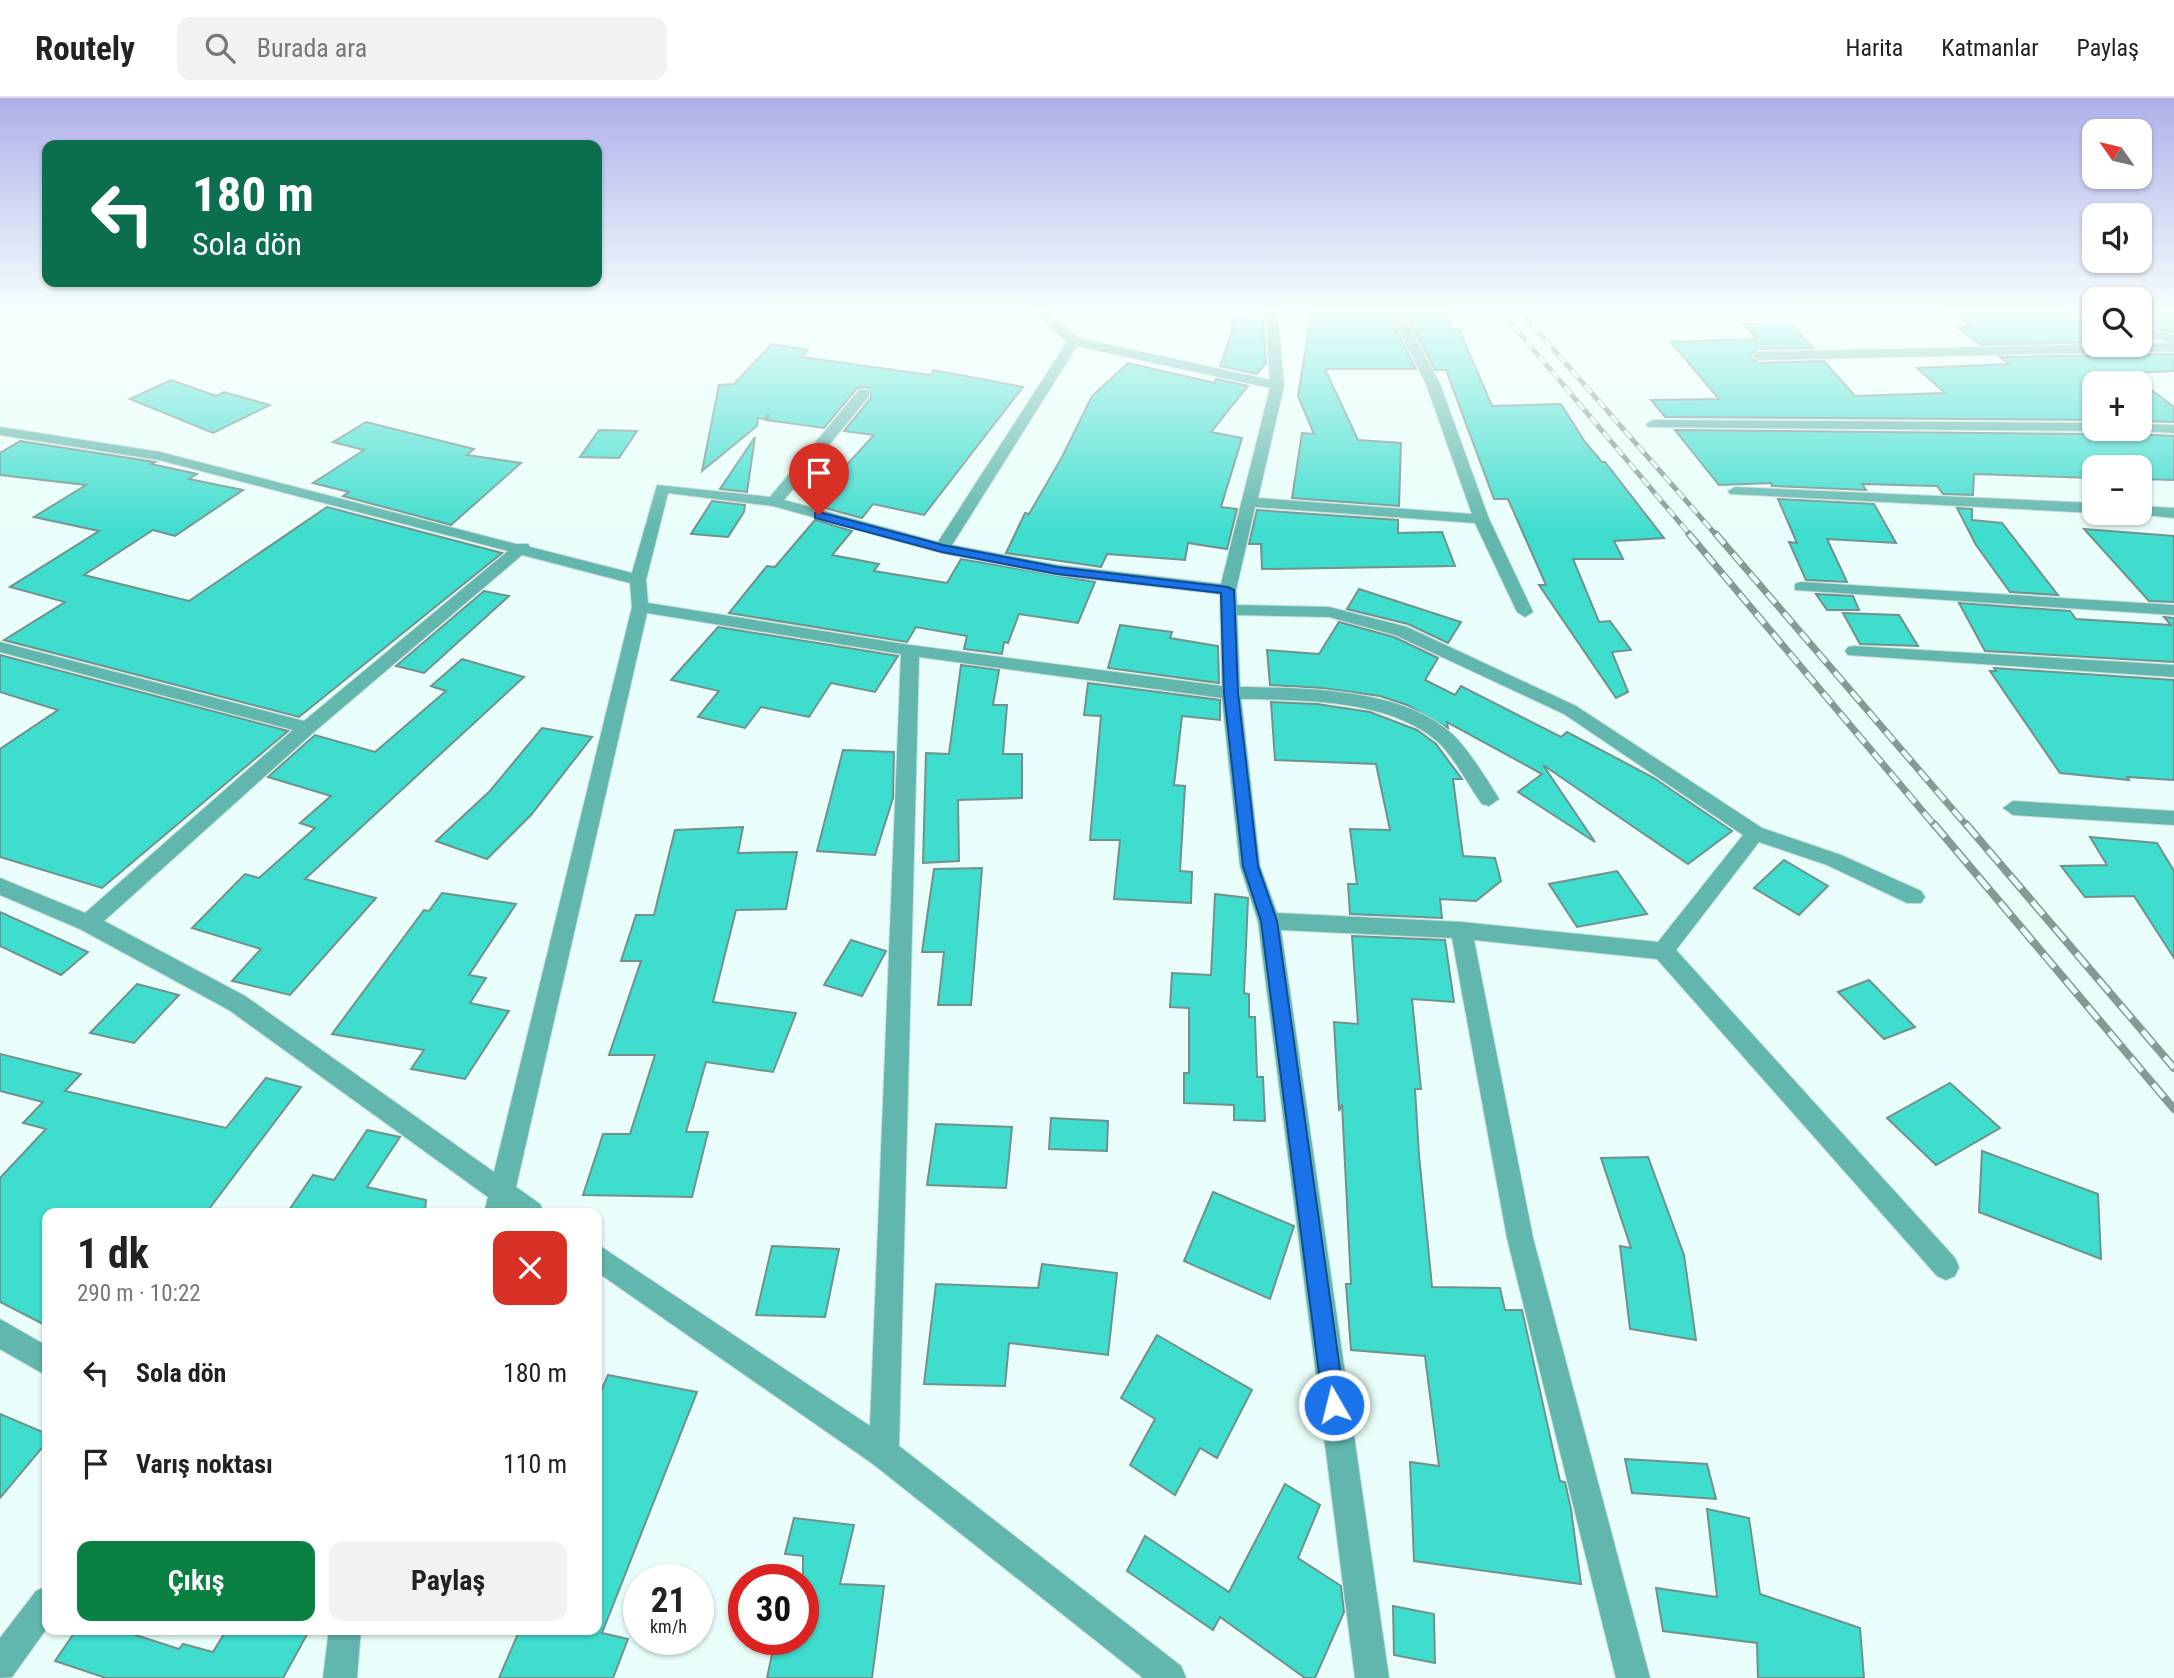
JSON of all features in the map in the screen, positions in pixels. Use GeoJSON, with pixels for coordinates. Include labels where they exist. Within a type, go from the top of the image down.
{"type":"FeatureCollection","features":[{"type":"Feature","properties":{"kind":"street"},"geometry":{"type":"LineString","coordinates":[[942,548],[1047,384]]}},
{"type":"Feature","properties":{"kind":"street"},"geometry":{"type":"LineString","coordinates":[[1267,384],[1277,386],[1248,502],[1229,600],[1231,693],[1250,866],[1269,921],[1372,1678]]}},
{"type":"Feature","properties":{"kind":"street"},"geometry":{"type":"LineString","coordinates":[[1433,384],[1481,519],[1525,612]]}},
{"type":"Feature","properties":{"kind":"street"},"geometry":{"type":"LineString","coordinates":[[774,502],[864,393]]}},
{"type":"Feature","properties":{"kind":"street"},"geometry":{"type":"LineString","coordinates":[[1653,424],[2082,427]]}},
{"type":"Feature","properties":{"kind":"street"},"geometry":{"type":"LineString","coordinates":[[2152,428],[2174,429]]}},
{"type":"Feature","properties":{"kind":"street"},"geometry":{"type":"LineString","coordinates":[[0,432],[160,456],[522,547],[638,580]]}},
{"type":"Feature","properties":{"kind":"street"},"geometry":{"type":"LineString","coordinates":[[0,886],[88,923],[237,1003],[500,1203],[640,607],[638,580],[662,488],[774,502],[942,548],[1229,600],[1329,612],[1401,631],[1570,710],[1755,833],[1834,860],[1914,897]]}},
{"type":"Feature","properties":{"kind":"street"},"geometry":{"type":"LineString","coordinates":[[1735,491],[2082,507]]}},
{"type":"Feature","properties":{"kind":"street"},"geometry":{"type":"LineString","coordinates":[[1248,502],[1481,519]]}},
{"type":"Feature","properties":{"kind":"street"},"geometry":{"type":"LineString","coordinates":[[2152,512],[2174,513]]}},
{"type":"Feature","properties":{"kind":"street"},"geometry":{"type":"LineString","coordinates":[[88,923],[307,728],[522,547]]}},
{"type":"Feature","properties":{"kind":"street"},"geometry":{"type":"LineString","coordinates":[[1801,587],[2174,610]]}},
{"type":"Feature","properties":{"kind":"street"},"geometry":{"type":"LineString","coordinates":[[640,607],[910,650],[1231,693],[1306,694],[1399,710],[1445,738],[1489,799]]}},
{"type":"Feature","properties":{"kind":"street"},"geometry":{"type":"LineString","coordinates":[[0,647],[307,728]]}},
{"type":"Feature","properties":{"kind":"street"},"geometry":{"type":"LineString","coordinates":[[884,1453],[910,650]]}},
{"type":"Feature","properties":{"kind":"street"},"geometry":{"type":"LineString","coordinates":[[1854,651],[2174,671]]}},
{"type":"Feature","properties":{"kind":"street"},"geometry":{"type":"LineString","coordinates":[[2013,807],[2174,818]]}},
{"type":"Feature","properties":{"kind":"street"},"geometry":{"type":"LineString","coordinates":[[1663,951],[1755,833]]}},
{"type":"Feature","properties":{"kind":"street"},"geometry":{"type":"LineString","coordinates":[[1269,921],[1461,930],[1663,951],[1946,1267]]}},
{"type":"Feature","properties":{"kind":"street"},"geometry":{"type":"LineString","coordinates":[[1461,930],[1520,1238],[1633,1678]]}},
{"type":"Feature","properties":{"kind":"street"},"geometry":{"type":"LineString","coordinates":[[602,1260],[884,1453],[1169,1678]]}},
{"type":"Feature","properties":{"kind":"street"},"geometry":{"type":"LineString","coordinates":[[0,1333],[42,1359]]}},
{"type":"Feature","properties":{"kind":"street"},"geometry":{"type":"LineString","coordinates":[[0,1665],[42,1609]]}},
{"type":"Feature","properties":{"kind":"street"},"geometry":{"type":"LineString","coordinates":[[340,1678],[344,1635]]}},
{"type":"Feature","properties":{"kind":"building"},"geometry":{"type":"Polygon","coordinates":[[[163,384],[182,384],[216,396],[224,392],[270,405],[213,433],[130,399],[163,384]]]}},
{"type":"Feature","properties":{"kind":"building"},"geometry":{"type":"Polygon","coordinates":[[[1006,384],[1023,387],[924,515],[873,504],[862,518],[825,508],[835,497],[820,494],[874,435],[844,431],[871,398],[869,387],[857,388],[824,428],[766,420],[769,415],[764,419],[758,418],[757,426],[702,471],[719,385],[1006,384]]]}},
{"type":"Feature","properties":{"kind":"building"},"geometry":{"type":"Polygon","coordinates":[[[1105,384],[1238,384],[1248,386],[1211,432],[1242,438],[1221,507],[1237,509],[1227,549],[1188,543],[1185,560],[1107,554],[1101,567],[1006,553],[1025,513],[1029,514],[1062,457],[1092,396],[1105,384]]]}},
{"type":"Feature","properties":{"kind":"building"},"geometry":{"type":"Polygon","coordinates":[[[1300,384],[1332,384],[1358,440],[1401,443],[1399,506],[1292,498],[1302,433],[1314,434],[1298,396],[1300,384]]]}},
{"type":"Feature","properties":{"kind":"building"},"geometry":{"type":"Polygon","coordinates":[[[1451,384],[1482,384],[1492,406],[1561,404],[1585,442],[1602,462],[1605,462],[1664,538],[1614,541],[1623,559],[1573,559],[1599,622],[1610,621],[1631,650],[1612,652],[1628,692],[1616,698],[1539,585],[1546,585],[1508,499],[1494,499],[1451,384]]]}},
{"type":"Feature","properties":{"kind":"building"},"geometry":{"type":"Polygon","coordinates":[[[1706,384],[1844,384],[1855,396],[1945,393],[1935,384],[2082,384],[2082,420],[1665,417],[1651,400],[1719,399],[1706,384]]]}},
{"type":"Feature","properties":{"kind":"building"},"geometry":{"type":"Polygon","coordinates":[[[2152,390],[2174,407],[2174,422],[2152,421],[2152,390]]]}},
{"type":"Feature","properties":{"kind":"building"},"geometry":{"type":"Polygon","coordinates":[[[366,422],[474,449],[467,455],[521,463],[451,525],[343,496],[349,492],[313,483],[364,450],[333,442],[366,422]]]}},
{"type":"Feature","properties":{"kind":"building"},"geometry":{"type":"Polygon","coordinates":[[[599,430],[637,431],[619,458],[580,457],[599,430]]]}},
{"type":"Feature","properties":{"kind":"building"},"geometry":{"type":"Polygon","coordinates":[[[1675,430],[2082,434],[2082,441],[2152,441],[2152,435],[2174,436],[2174,480],[2152,479],[2152,455],[2082,455],[2082,478],[1974,474],[1973,495],[1943,494],[1937,486],[1862,484],[1866,490],[1772,486],[1771,483],[1719,485],[1675,430]]]}},
{"type":"Feature","properties":{"kind":"building"},"geometry":{"type":"Polygon","coordinates":[[[755,437],[747,492],[720,489],[755,437]]]}},
{"type":"Feature","properties":{"kind":"building"},"geometry":{"type":"Polygon","coordinates":[[[20,441],[155,462],[151,464],[197,474],[189,479],[243,490],[175,536],[153,530],[84,575],[189,601],[327,507],[502,553],[299,717],[4,640],[65,602],[10,587],[99,531],[34,517],[86,485],[0,475],[0,453],[20,441]]]}},
{"type":"Feature","properties":{"kind":"building"},"geometry":{"type":"Polygon","coordinates":[[[1778,499],[1874,504],[1896,543],[1827,539],[1847,582],[1806,580],[1789,542],[1797,543],[1778,499]]]}},
{"type":"Feature","properties":{"kind":"building"},"geometry":{"type":"Polygon","coordinates":[[[712,501],[745,505],[744,512],[728,537],[691,534],[712,501]]]}},
{"type":"Feature","properties":{"kind":"building"},"geometry":{"type":"Polygon","coordinates":[[[1957,508],[1972,509],[1972,520],[2002,523],[2058,595],[2010,592],[1976,545],[1957,508]]]}},
{"type":"Feature","properties":{"kind":"building"},"geometry":{"type":"Polygon","coordinates":[[[1257,510],[1398,520],[1398,533],[1442,532],[1455,566],[1262,569],[1261,544],[1249,544],[1257,510]]]}},
{"type":"Feature","properties":{"kind":"building"},"geometry":{"type":"Polygon","coordinates":[[[815,520],[852,531],[832,555],[879,564],[874,571],[947,583],[961,559],[1095,582],[1078,623],[1019,614],[1008,643],[1004,642],[1002,654],[964,649],[967,636],[916,627],[907,642],[729,613],[767,566],[775,567],[815,520]]]}},
{"type":"Feature","properties":{"kind":"building"},"geometry":{"type":"Polygon","coordinates":[[[2084,529],[2174,536],[2174,602],[2149,601],[2084,529]]]}},
{"type":"Feature","properties":{"kind":"building"},"geometry":{"type":"Polygon","coordinates":[[[1359,589],[1461,622],[1448,643],[1408,624],[1347,609],[1359,589]]]}},
{"type":"Feature","properties":{"kind":"building"},"geometry":{"type":"Polygon","coordinates":[[[484,591],[509,596],[424,673],[396,666],[484,591]]]}},
{"type":"Feature","properties":{"kind":"building"},"geometry":{"type":"Polygon","coordinates":[[[1816,594],[1853,596],[1859,610],[1827,610],[1816,594]]]}},
{"type":"Feature","properties":{"kind":"building"},"geometry":{"type":"Polygon","coordinates":[[[1959,603],[2070,611],[2076,619],[2171,625],[2164,617],[2174,618],[2174,662],[1985,651],[1959,603]]]}},
{"type":"Feature","properties":{"kind":"building"},"geometry":{"type":"Polygon","coordinates":[[[1843,613],[1899,615],[1918,646],[1860,644],[1843,613]]]}},
{"type":"Feature","properties":{"kind":"building"},"geometry":{"type":"Polygon","coordinates":[[[1339,622],[1394,637],[1438,658],[1425,680],[1455,695],[1461,686],[1561,737],[1567,732],[1654,778],[1732,831],[1688,864],[1543,765],[1595,842],[1518,792],[1542,774],[1447,722],[1448,728],[1407,705],[1380,696],[1322,688],[1270,685],[1267,650],[1319,654],[1339,622]]]}},
{"type":"Feature","properties":{"kind":"building"},"geometry":{"type":"Polygon","coordinates":[[[1120,625],[1172,632],[1170,638],[1218,646],[1219,683],[1108,668],[1120,625]]]}},
{"type":"Feature","properties":{"kind":"building"},"geometry":{"type":"Polygon","coordinates":[[[718,627],[898,656],[875,692],[831,683],[809,717],[761,707],[745,728],[698,717],[719,691],[671,680],[718,627]]]}},
{"type":"Feature","properties":{"kind":"building"},"geometry":{"type":"Polygon","coordinates":[[[0,655],[288,731],[102,888],[0,857],[0,749],[58,710],[0,692],[0,655]]]}},
{"type":"Feature","properties":{"kind":"building"},"geometry":{"type":"Polygon","coordinates":[[[462,659],[524,677],[305,879],[376,898],[290,995],[232,981],[261,949],[192,928],[245,874],[259,878],[315,828],[300,823],[331,796],[268,777],[315,735],[375,752],[446,691],[431,686],[462,659]]]}},
{"type":"Feature","properties":{"kind":"building"},"geometry":{"type":"Polygon","coordinates":[[[961,665],[999,670],[993,705],[1007,705],[1003,754],[1022,754],[1022,798],[958,800],[959,861],[923,863],[926,753],[949,754],[961,665]]]}},
{"type":"Feature","properties":{"kind":"building"},"geometry":{"type":"Polygon","coordinates":[[[1994,668],[2174,680],[2174,780],[2127,777],[2129,780],[2060,773],[1990,671],[1996,671],[1994,668]]]}},
{"type":"Feature","properties":{"kind":"building"},"geometry":{"type":"Polygon","coordinates":[[[1088,683],[1220,700],[1220,720],[1182,716],[1174,785],[1185,786],[1180,871],[1192,872],[1191,903],[1114,899],[1120,840],[1090,840],[1101,716],[1084,715],[1088,683]]]}},
{"type":"Feature","properties":{"kind":"building"},"geometry":{"type":"Polygon","coordinates":[[[1271,702],[1317,704],[1370,712],[1417,730],[1436,744],[1462,779],[1453,779],[1463,856],[1495,858],[1501,881],[1476,901],[1440,899],[1442,918],[1350,914],[1348,884],[1357,884],[1350,829],[1390,830],[1376,764],[1275,760],[1271,702]]]}},
{"type":"Feature","properties":{"kind":"building"},"geometry":{"type":"Polygon","coordinates":[[[542,728],[592,737],[531,815],[487,859],[436,841],[490,791],[542,728]]]}},
{"type":"Feature","properties":{"kind":"building"},"geometry":{"type":"Polygon","coordinates":[[[843,750],[894,752],[893,798],[875,855],[817,851],[843,750]]]}},
{"type":"Feature","properties":{"kind":"building"},"geometry":{"type":"Polygon","coordinates":[[[743,827],[738,853],[797,852],[786,909],[736,910],[713,1002],[796,1013],[773,1072],[706,1062],[686,1132],[708,1132],[692,1197],[583,1195],[603,1134],[630,1134],[655,1055],[609,1055],[641,961],[621,961],[636,915],[654,915],[675,830],[743,827]]]}},
{"type":"Feature","properties":{"kind":"building"},"geometry":{"type":"Polygon","coordinates":[[[2090,837],[2157,843],[2174,871],[2174,958],[2134,896],[2085,897],[2061,866],[2107,865],[2090,837]]]}},
{"type":"Feature","properties":{"kind":"building"},"geometry":{"type":"Polygon","coordinates":[[[1784,860],[1828,886],[1799,915],[1754,888],[1784,860]]]}},
{"type":"Feature","properties":{"kind":"building"},"geometry":{"type":"Polygon","coordinates":[[[982,868],[971,1005],[938,1005],[944,952],[922,952],[934,869],[982,868]]]}},
{"type":"Feature","properties":{"kind":"building"},"geometry":{"type":"Polygon","coordinates":[[[1617,871],[1647,914],[1577,927],[1549,884],[1617,871]]]}},
{"type":"Feature","properties":{"kind":"building"},"geometry":{"type":"Polygon","coordinates":[[[442,893],[516,904],[469,975],[486,978],[470,1003],[509,1011],[465,1079],[411,1069],[424,1050],[332,1034],[424,910],[429,911],[442,893]]]}},
{"type":"Feature","properties":{"kind":"building"},"geometry":{"type":"Polygon","coordinates":[[[1215,894],[1248,898],[1244,993],[1249,994],[1249,1017],[1255,1017],[1257,1077],[1263,1077],[1265,1121],[1234,1120],[1234,1105],[1184,1103],[1184,1073],[1189,1073],[1189,1008],[1170,1007],[1172,973],[1211,975],[1215,894]]]}},
{"type":"Feature","properties":{"kind":"building"},"geometry":{"type":"Polygon","coordinates":[[[0,912],[88,952],[61,975],[0,946],[0,912]]]}},
{"type":"Feature","properties":{"kind":"building"},"geometry":{"type":"Polygon","coordinates":[[[1352,936],[1445,940],[1454,1002],[1412,999],[1421,1089],[1415,1089],[1419,1155],[1432,1287],[1500,1288],[1505,1310],[1522,1310],[1560,1481],[1565,1482],[1571,1509],[1581,1584],[1414,1561],[1410,1462],[1439,1466],[1425,1356],[1351,1350],[1346,1284],[1351,1284],[1342,1104],[1339,1111],[1334,1022],[1358,1024],[1352,936]]]}},
{"type":"Feature","properties":{"kind":"building"},"geometry":{"type":"Polygon","coordinates":[[[851,940],[886,951],[862,996],[824,985],[851,940]]]}},
{"type":"Feature","properties":{"kind":"building"},"geometry":{"type":"Polygon","coordinates":[[[1869,980],[1915,1027],[1884,1039],[1838,992],[1869,980]]]}},
{"type":"Feature","properties":{"kind":"building"},"geometry":{"type":"Polygon","coordinates":[[[137,984],[179,995],[134,1043],[90,1033],[137,984]]]}},
{"type":"Feature","properties":{"kind":"building"},"geometry":{"type":"Polygon","coordinates":[[[0,1054],[81,1074],[65,1091],[226,1128],[266,1078],[301,1087],[210,1208],[42,1208],[42,1323],[0,1302],[0,1178],[46,1129],[23,1123],[43,1102],[0,1091],[0,1054]]]}},
{"type":"Feature","properties":{"kind":"building"},"geometry":{"type":"Polygon","coordinates":[[[1950,1083],[2000,1128],[1936,1165],[1887,1118],[1950,1083]]]}},
{"type":"Feature","properties":{"kind":"building"},"geometry":{"type":"Polygon","coordinates":[[[1051,1118],[1108,1121],[1107,1151],[1049,1149],[1051,1118]]]}},
{"type":"Feature","properties":{"kind":"building"},"geometry":{"type":"Polygon","coordinates":[[[936,1124],[1012,1127],[1006,1188],[927,1185],[936,1124]]]}},
{"type":"Feature","properties":{"kind":"building"},"geometry":{"type":"Polygon","coordinates":[[[367,1130],[400,1137],[367,1187],[426,1200],[425,1208],[290,1208],[313,1175],[334,1180],[367,1130]]]}},
{"type":"Feature","properties":{"kind":"building"},"geometry":{"type":"Polygon","coordinates":[[[1982,1151],[2098,1194],[2101,1259],[1979,1212],[1982,1151]]]}},
{"type":"Feature","properties":{"kind":"building"},"geometry":{"type":"Polygon","coordinates":[[[1648,1157],[1684,1255],[1696,1340],[1630,1329],[1620,1246],[1631,1248],[1601,1158],[1648,1157]]]}},
{"type":"Feature","properties":{"kind":"building"},"geometry":{"type":"Polygon","coordinates":[[[1213,1192],[1294,1226],[1270,1299],[1184,1261],[1213,1192]]]}},
{"type":"Feature","properties":{"kind":"building"},"geometry":{"type":"Polygon","coordinates":[[[772,1246],[839,1249],[825,1317],[756,1315],[772,1246]]]}},
{"type":"Feature","properties":{"kind":"building"},"geometry":{"type":"Polygon","coordinates":[[[1042,1264],[1117,1273],[1108,1355],[1009,1343],[1005,1386],[924,1384],[936,1284],[1038,1288],[1042,1264]]]}},
{"type":"Feature","properties":{"kind":"building"},"geometry":{"type":"Polygon","coordinates":[[[1157,1335],[1252,1390],[1217,1458],[1200,1448],[1175,1495],[1130,1465],[1155,1419],[1121,1398],[1157,1335]]]}},
{"type":"Feature","properties":{"kind":"building"},"geometry":{"type":"Polygon","coordinates":[[[608,1375],[697,1392],[629,1564],[623,1564],[623,1580],[602,1633],[602,1389],[608,1375]]]}},
{"type":"Feature","properties":{"kind":"building"},"geometry":{"type":"Polygon","coordinates":[[[0,1414],[42,1432],[42,1448],[0,1498],[0,1414]]]}},
{"type":"Feature","properties":{"kind":"building"},"geometry":{"type":"Polygon","coordinates":[[[1625,1459],[1707,1464],[1716,1499],[1632,1493],[1625,1459]]]}},
{"type":"Feature","properties":{"kind":"building"},"geometry":{"type":"Polygon","coordinates":[[[1285,1484],[1320,1505],[1298,1558],[1341,1586],[1344,1612],[1315,1678],[1305,1678],[1220,1617],[1213,1630],[1127,1571],[1145,1536],[1229,1592],[1285,1484]]]}},
{"type":"Feature","properties":{"kind":"building"},"geometry":{"type":"Polygon","coordinates":[[[1707,1509],[1749,1518],[1760,1594],[1860,1628],[1864,1678],[1758,1678],[1757,1643],[1663,1631],[1656,1588],[1717,1597],[1707,1509]]]}},
{"type":"Feature","properties":{"kind":"building"},"geometry":{"type":"Polygon","coordinates":[[[794,1518],[854,1525],[840,1584],[884,1586],[872,1678],[767,1678],[772,1655],[819,1655],[819,1564],[803,1564],[803,1556],[785,1554],[794,1518]]]}},
{"type":"Feature","properties":{"kind":"building"},"geometry":{"type":"Polygon","coordinates":[[[1393,1606],[1434,1614],[1435,1663],[1394,1655],[1393,1606]]]}},
{"type":"Feature","properties":{"kind":"building"},"geometry":{"type":"Polygon","coordinates":[[[602,1633],[623,1638],[623,1652],[613,1678],[499,1678],[517,1635],[602,1633]]]}},
{"type":"Feature","properties":{"kind":"building"},"geometry":{"type":"Polygon","coordinates":[[[73,1635],[136,1635],[179,1649],[183,1644],[213,1652],[223,1635],[307,1635],[283,1678],[106,1678],[55,1661],[73,1635]]]}},
{"type":"Feature","properties":{"kind":"railway"},"geometry":{"type":"LineString","coordinates":[[1562,384],[1691,536]]}},
{"type":"Feature","properties":{"kind":"railway"},"geometry":{"type":"LineString","coordinates":[[1584,384],[1717,536]]}},
{"type":"Feature","properties":{"kind":"railway"},"geometry":{"type":"LineString","coordinates":[[1689,534],[1935,826]]}},
{"type":"Feature","properties":{"kind":"railway"},"geometry":{"type":"LineString","coordinates":[[1716,534],[1967,826]]}},
{"type":"Feature","properties":{"kind":"railway"},"geometry":{"type":"LineString","coordinates":[[1934,824],[2174,1109]]}},
{"type":"Feature","properties":{"kind":"railway"},"geometry":{"type":"LineString","coordinates":[[1966,824],[2174,1068]]}},
{"type":"Feature","properties":{"kind":"route"},"geometry":{"type":"LineString","coordinates":[[819,515],[942,548],[1057,570],[1228,590],[1231,693],[1250,866],[1269,921],[1334,1405]]}}]}
